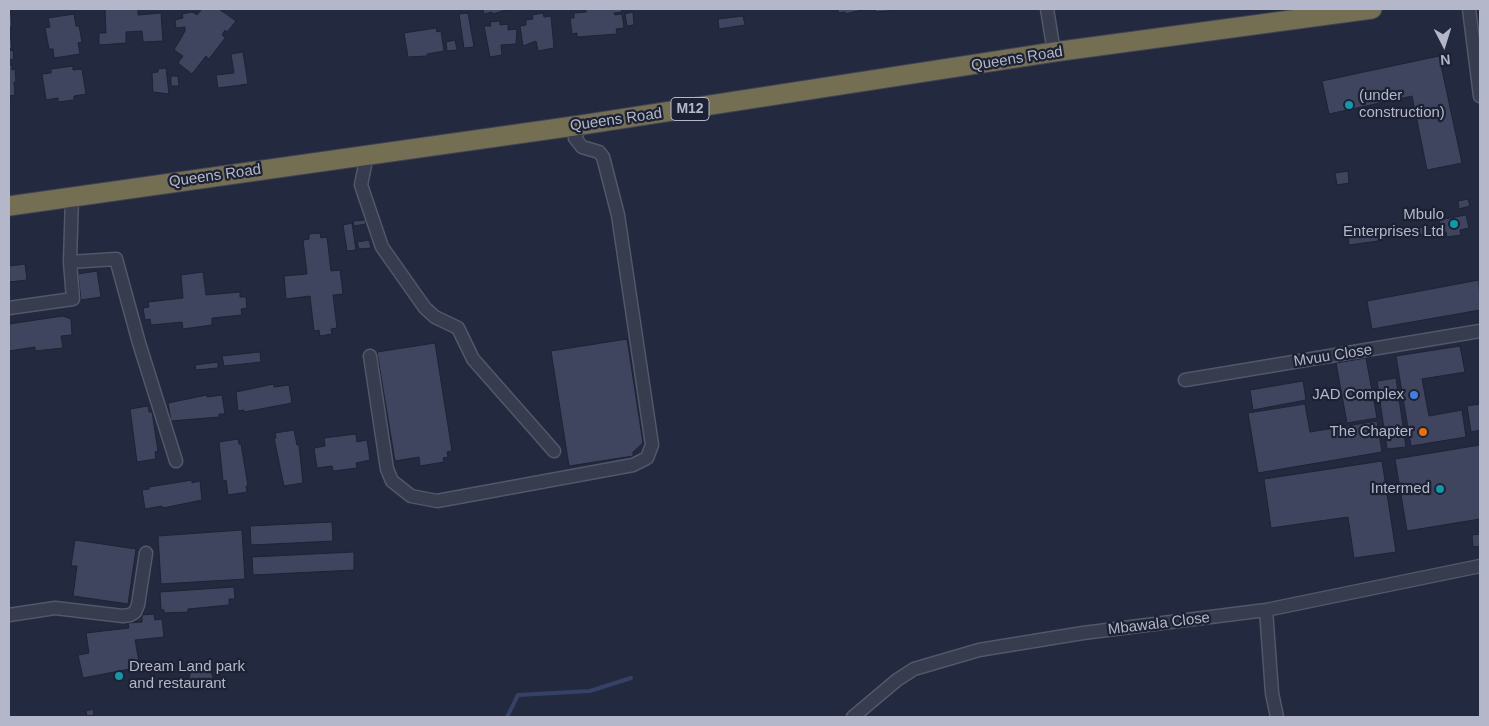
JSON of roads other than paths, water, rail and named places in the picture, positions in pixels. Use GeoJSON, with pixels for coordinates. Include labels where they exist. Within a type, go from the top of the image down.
{"type":"FeatureCollection","features":[{"type":"Feature","properties":{"kind":"highway","name":"Queens Road"},"geometry":{"type":"LineString","coordinates":[[9,206],[581,125],[1054,52],[1372,9]]}},
{"type":"Feature","properties":{"kind":"street"},"geometry":{"type":"LineString","coordinates":[[1047,9],[1054,52]]}},
{"type":"Feature","properties":{"kind":"street"},"geometry":{"type":"LineString","coordinates":[[1469,9],[1480,96]]}},
{"type":"Feature","properties":{"kind":"street"},"geometry":{"type":"LineString","coordinates":[[370,356],[387,469],[392,481],[411,496],[437,501],[633,465],[647,458],[652,446],[615,200],[603,157],[598,152],[582,147],[575,138],[581,125]]}},
{"type":"Feature","properties":{"kind":"street"},"geometry":{"type":"LineString","coordinates":[[367,155],[361,185],[382,246],[425,308],[435,317],[458,328],[473,358],[554,451]]}},
{"type":"Feature","properties":{"kind":"street"},"geometry":{"type":"LineString","coordinates":[[9,308],[73,299],[70,262],[72,197]]}},
{"type":"Feature","properties":{"kind":"street"},"geometry":{"type":"LineString","coordinates":[[70,262],[116,259],[138,343],[176,461]]}},
{"type":"Feature","properties":{"kind":"street","name":"Mvuu Close"},"geometry":{"type":"LineString","coordinates":[[1185,380],[1480,332]]}},
{"type":"Feature","properties":{"kind":"street"},"geometry":{"type":"LineString","coordinates":[[9,615],[55,608],[123,616],[130,615],[135,612],[138,605],[146,553]]}},
{"type":"Feature","properties":{"kind":"street","name":"Mbawala Close"},"geometry":{"type":"LineString","coordinates":[[853,717],[897,680],[914,669],[979,650],[1083,633],[1266,610],[1480,566]]}},
{"type":"Feature","properties":{"kind":"street"},"geometry":{"type":"LineString","coordinates":[[1266,610],[1272,693],[1277,717]]}},
{"type":"Feature","properties":{"kind":"street"},"geometry":{"type":"LineString","coordinates":[[1269,717],[1272,693]]}},
{"type":"Feature","properties":{"kind":"waterway"},"geometry":{"type":"LineString","coordinates":[[507,717],[518,695],[590,691],[631,678]]}},
{"type":"Feature","properties":{"kind":"place","name":"(under construction)"},"geometry":{"type":"Point","coordinates":[1349,105]}},
{"type":"Feature","properties":{"kind":"place","name":"Mbulo Enterprises Ltd"},"geometry":{"type":"Point","coordinates":[1454,224]}},
{"type":"Feature","properties":{"kind":"place","name":"JAD Complex"},"geometry":{"type":"Point","coordinates":[1414,395]}},
{"type":"Feature","properties":{"kind":"place","name":"The Chapter"},"geometry":{"type":"Point","coordinates":[1423,432]}},
{"type":"Feature","properties":{"kind":"place","name":"Intermed"},"geometry":{"type":"Point","coordinates":[1440,489]}},
{"type":"Feature","properties":{"kind":"place","name":"Dream Land park and restaurant"},"geometry":{"type":"Point","coordinates":[119,676]}}]}
